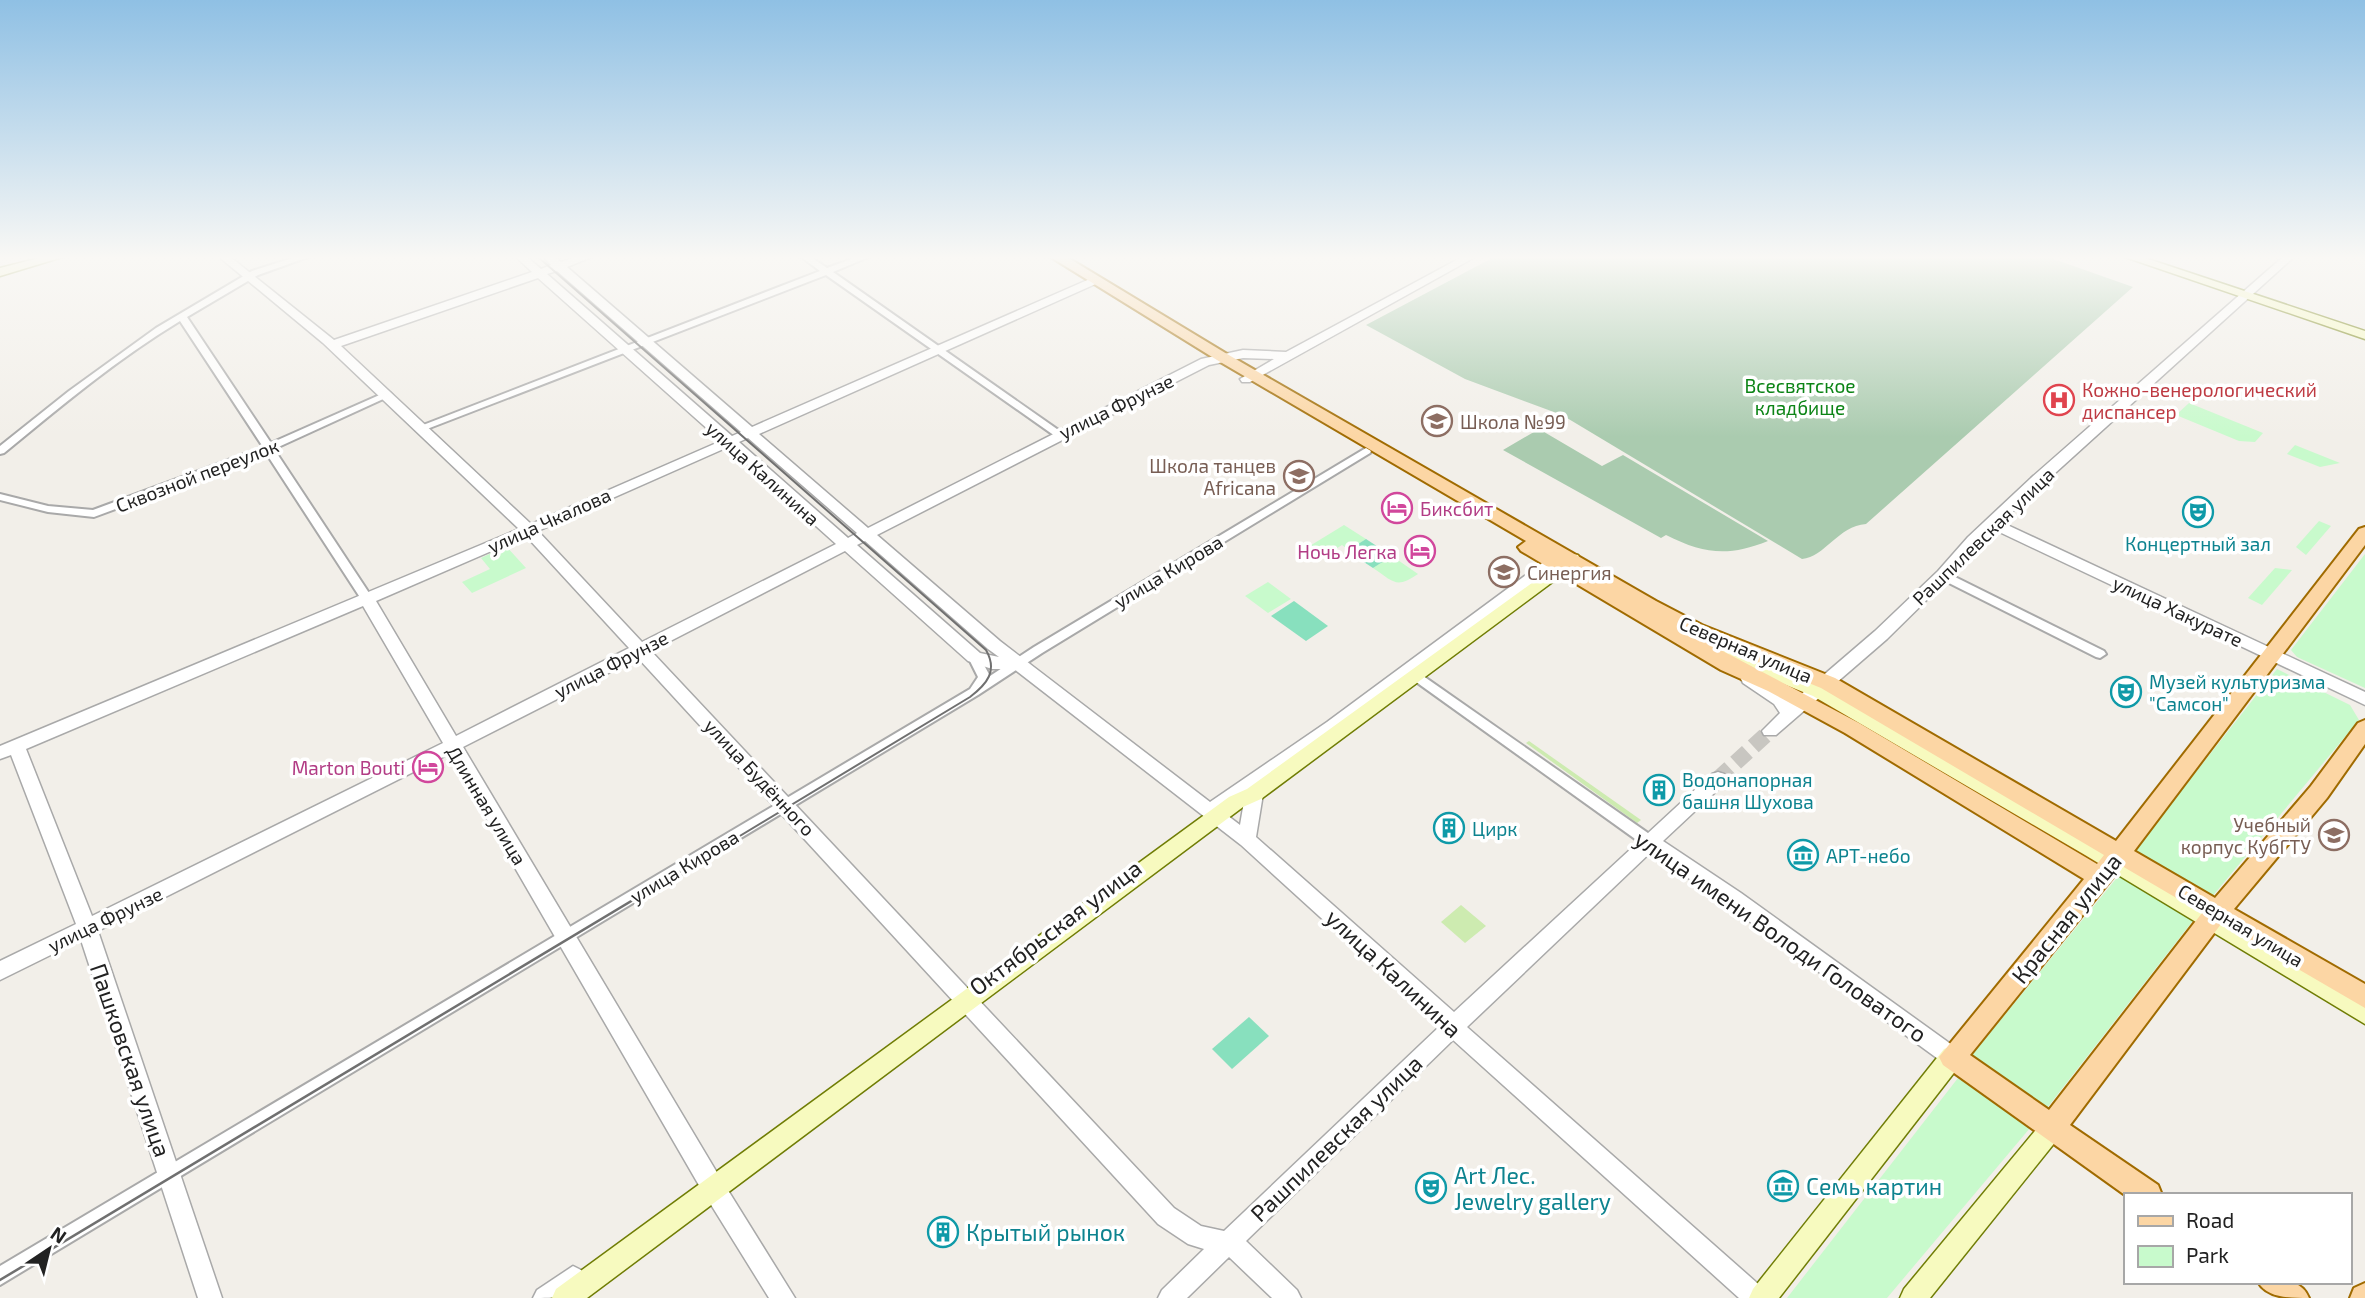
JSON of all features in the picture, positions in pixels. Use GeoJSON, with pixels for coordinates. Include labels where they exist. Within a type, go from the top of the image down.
{"type":"FeatureCollection","features":[{"type":"Feature","properties":{"kind":"main road","name":"Северная улица"},"geometry":{"type":"LineString","coordinates":[[1149,317],[1562,561],[1646,619],[1810,697],[2110,863]]}},
{"type":"Feature","properties":{"kind":"main road"},"geometry":{"type":"LineString","coordinates":[[2311,317],[2365,335]]}},
{"type":"Feature","properties":{"kind":"main road","name":"Северная улица"},"geometry":{"type":"LineString","coordinates":[[1253,377],[1366,451],[1562,561],[1695,630],[1810,697],[2110,863],[2365,997]]}},
{"type":"Feature","properties":{"kind":"main road","name":"Красная улица"},"geometry":{"type":"LineString","coordinates":[[1759,1298],[2110,863],[2365,533]]}},
{"type":"Feature","properties":{"kind":"main road","name":"Октябрьская улица"},"geometry":{"type":"LineString","coordinates":[[565,1298],[711,1183],[966,999],[1213,814],[1254,794],[1416,676],[1562,561]]}},
{"type":"Feature","properties":{"kind":"main road","name":"Северная улица"},"geometry":{"type":"LineString","coordinates":[[1678,635],[1728,665],[1810,697]]}},
{"type":"Feature","properties":{"kind":"main road"},"geometry":{"type":"LineString","coordinates":[[1913,1298],[2052,1128],[2214,916],[2319,792],[2365,728]]}},
{"type":"Feature","properties":{"kind":"main road","name":"Северная улица"},"geometry":{"type":"LineString","coordinates":[[2214,916],[2365,1014]]}},
{"type":"Feature","properties":{"kind":"main road","name":"улица имени Володи Головатого"},"geometry":{"type":"LineString","coordinates":[[1952,1058],[2145,1193]]}},
{"type":"Feature","properties":{"kind":"main road"},"geometry":{"type":"LineString","coordinates":[[2275,1284],[2295,1298]]}},
{"type":"Feature","properties":{"kind":"street"},"geometry":{"type":"LineString","coordinates":[[0,451],[72,393],[182,317]]}},
{"type":"Feature","properties":{"kind":"street","name":"Длинная улица"},"geometry":{"type":"LineString","coordinates":[[182,317],[248,412],[367,599],[450,746],[711,1183],[783,1298]]}},
{"type":"Feature","properties":{"kind":"street","name":"улица Будённого"},"geometry":{"type":"LineString","coordinates":[[298,317],[423,427],[528,530],[1166,1216],[1196,1236],[1227,1243],[1243,1252],[1289,1298]]}},
{"type":"Feature","properties":{"kind":"street"},"geometry":{"type":"LineString","coordinates":[[332,345],[414,317]]}},
{"type":"Feature","properties":{"kind":"street","name":"улица Калинина"},"geometry":{"type":"LineString","coordinates":[[587,317],[974,657]]}},
{"type":"Feature","properties":{"kind":"street","name":"улица Калинина"},"geometry":{"type":"LineString","coordinates":[[616,317],[1019,663],[1247,840],[1440,1011],[1452,1027],[1759,1298]]}},
{"type":"Feature","properties":{"kind":"street"},"geometry":{"type":"LineString","coordinates":[[423,427],[712,317]]}},
{"type":"Feature","properties":{"kind":"street"},"geometry":{"type":"LineString","coordinates":[[892,317],[1059,434]]}},
{"type":"Feature","properties":{"kind":"street","name":"улица Чкалова"},"geometry":{"type":"LineString","coordinates":[[8,750],[528,530],[1012,317]]}},
{"type":"Feature","properties":{"kind":"street"},"geometry":{"type":"LineString","coordinates":[[1253,377],[1361,317]]}},
{"type":"Feature","properties":{"kind":"street"},"geometry":{"type":"LineString","coordinates":[[1253,377],[1367,317]]}},
{"type":"Feature","properties":{"kind":"street","name":"Рашпилевская улица"},"geometry":{"type":"LineString","coordinates":[[1770,731],[1944,575],[1991,523],[2220,317]]}},
{"type":"Feature","properties":{"kind":"street"},"geometry":{"type":"LineString","coordinates":[[1217,358],[1289,356]]}},
{"type":"Feature","properties":{"kind":"street","name":"улица Фрунзе"},"geometry":{"type":"LineString","coordinates":[[0,971],[640,650],[1059,434],[1217,358]]}},
{"type":"Feature","properties":{"kind":"street","name":"Сквозной переулок"},"geometry":{"type":"LineString","coordinates":[[0,497],[48,509],[94,514],[269,448],[387,395]]}},
{"type":"Feature","properties":{"kind":"street","name":"улица Кирова"},"geometry":{"type":"LineString","coordinates":[[0,1276],[974,692],[1366,451]]}},
{"type":"Feature","properties":{"kind":"street","name":"улица Хакурате"},"geometry":{"type":"LineString","coordinates":[[1991,523],[2365,699]]}},
{"type":"Feature","properties":{"kind":"street","name":"Октябрьская улица"},"geometry":{"type":"LineString","coordinates":[[1213,814],[1562,561]]}},
{"type":"Feature","properties":{"kind":"street"},"geometry":{"type":"LineString","coordinates":[[1944,575],[2100,654]]}},
{"type":"Feature","properties":{"kind":"street"},"geometry":{"type":"LineString","coordinates":[[974,657],[992,663],[1019,663]]}},
{"type":"Feature","properties":{"kind":"street"},"geometry":{"type":"LineString","coordinates":[[974,657],[982,669],[984,681],[974,692]]}},
{"type":"Feature","properties":{"kind":"street","name":"улица имени Володи Головатого"},"geometry":{"type":"LineString","coordinates":[[1416,676],[1749,910],[1952,1058]]}},
{"type":"Feature","properties":{"kind":"street","name":"Пашковская улица"},"geometry":{"type":"LineString","coordinates":[[8,750],[87,928],[210,1298]]}},
{"type":"Feature","properties":{"kind":"street","name":"Рашпилевская улица"},"geometry":{"type":"LineString","coordinates":[[1170,1298],[1452,1027],[1718,779]]}},
{"type":"Feature","properties":{"kind":"street"},"geometry":{"type":"LineString","coordinates":[[1247,840],[1254,794]]}},
{"type":"Feature","properties":{"kind":"street","name":"Октябрьская улица"},"geometry":{"type":"LineString","coordinates":[[545,1298],[711,1183]]}},
{"type":"Feature","properties":{"kind":"green space","name":"Всесвятское кладбище"},"geometry":{"type":"Polygon","coordinates":[[[1382,317],[2100,317],[1866,524],[1847,530],[1818,553],[1802,559],[1562,415],[1465,379],[1366,325],[1382,317]]]}},
{"type":"Feature","properties":{"kind":"green space"},"geometry":{"type":"Polygon","coordinates":[[[2189,403],[2263,433],[2255,442],[2239,441],[2176,415],[2189,403]]]}},
{"type":"Feature","properties":{"kind":"green space"},"geometry":{"type":"Polygon","coordinates":[[[1539,429],[1602,466],[1623,455],[1768,541],[1741,549],[1716,551],[1692,546],[1666,535],[1661,538],[1503,450],[1539,429]]]}},
{"type":"Feature","properties":{"kind":"green space"},"geometry":{"type":"Polygon","coordinates":[[[2295,445],[2340,463],[2320,467],[2287,454],[2295,445]]]}},
{"type":"Feature","properties":{"kind":"green space"},"geometry":{"type":"Polygon","coordinates":[[[2319,521],[2331,526],[2306,555],[2296,547],[2319,521]]]}},
{"type":"Feature","properties":{"kind":"green space"},"geometry":{"type":"Polygon","coordinates":[[[1344,525],[1366,539],[1349,550],[1342,545],[1323,557],[1308,547],[1344,525]]]}},
{"type":"Feature","properties":{"kind":"green space"},"geometry":{"type":"Polygon","coordinates":[[[1366,539],[1392,556],[1373,568],[1347,551],[1366,539]]]}},
{"type":"Feature","properties":{"kind":"green space"},"geometry":{"type":"Polygon","coordinates":[[[506,546],[526,568],[472,593],[462,582],[490,569],[481,558],[506,546]]]}},
{"type":"Feature","properties":{"kind":"green space"},"geometry":{"type":"Polygon","coordinates":[[[2365,554],[2365,688],[2297,657],[2291,650],[2365,554]]]}},
{"type":"Feature","properties":{"kind":"green space"},"geometry":{"type":"Polygon","coordinates":[[[1392,556],[1418,574],[1405,581],[1395,582],[1373,568],[1392,556]]]}},
{"type":"Feature","properties":{"kind":"green space"},"geometry":{"type":"Polygon","coordinates":[[[2275,568],[2292,570],[2262,605],[2248,598],[2275,568]]]}},
{"type":"Feature","properties":{"kind":"green space"},"geometry":{"type":"Polygon","coordinates":[[[1268,582],[1291,599],[1268,613],[1245,596],[1268,582]]]}},
{"type":"Feature","properties":{"kind":"green space"},"geometry":{"type":"Polygon","coordinates":[[[1294,601],[1328,626],[1306,641],[1271,616],[1294,601]]]}},
{"type":"Feature","properties":{"kind":"green space"},"geometry":{"type":"Polygon","coordinates":[[[2277,669],[2350,705],[2359,720],[2211,898],[2133,852],[2277,669]]]}},
{"type":"Feature","properties":{"kind":"green space"},"geometry":{"type":"Polygon","coordinates":[[[1529,741],[1641,820],[1637,823],[1526,743],[1529,741]]]}},
{"type":"Feature","properties":{"kind":"green space"},"geometry":{"type":"Polygon","coordinates":[[[2120,874],[2195,918],[2047,1108],[1972,1055],[2120,874]]]}},
{"type":"Feature","properties":{"kind":"green space"},"geometry":{"type":"Polygon","coordinates":[[[1461,905],[1486,926],[1465,943],[1441,922],[1461,905]]]}},
{"type":"Feature","properties":{"kind":"green space"},"geometry":{"type":"Polygon","coordinates":[[[1249,1017],[1269,1036],[1232,1069],[1212,1049],[1249,1017]]]}},
{"type":"Feature","properties":{"kind":"green space"},"geometry":{"type":"Polygon","coordinates":[[[1958,1078],[2030,1128],[1887,1298],[1787,1298],[1958,1078]]]}},
{"type":"Feature","properties":{"kind":"tunnel"},"geometry":{"type":"LineString","coordinates":[[1718,779],[1770,731]]}},
{"type":"Feature","properties":{"kind":"tram line"},"geometry":{"type":"LineString","coordinates":[[606,317],[986,650],[991,664],[986,682],[970,697],[700,860]]}},
{"type":"Feature","properties":{"kind":"tram line"},"geometry":{"type":"LineString","coordinates":[[0,1280],[703,858]]}},
{"type":"Feature","properties":{"kind":"place","name":"Кожно-венерологический диспансер"},"geometry":{"type":"Point","coordinates":[2059,400]}},
{"type":"Feature","properties":{"kind":"place","name":"Школа №99"},"geometry":{"type":"Point","coordinates":[1437,421]}},
{"type":"Feature","properties":{"kind":"place","name":"Школа танцев Africana"},"geometry":{"type":"Point","coordinates":[1299,476]}},
{"type":"Feature","properties":{"kind":"place","name":"Биксбит"},"geometry":{"type":"Point","coordinates":[1397,508]}},
{"type":"Feature","properties":{"kind":"place","name":"Концертный зал"},"geometry":{"type":"Point","coordinates":[2198,512]}},
{"type":"Feature","properties":{"kind":"place","name":"Ночь Легка"},"geometry":{"type":"Point","coordinates":[1420,551]}},
{"type":"Feature","properties":{"kind":"place","name":"Синергия"},"geometry":{"type":"Point","coordinates":[1504,572]}},
{"type":"Feature","properties":{"kind":"place","name":"Музей культуризма \"Самсон\""},"geometry":{"type":"Point","coordinates":[2126,692]}},
{"type":"Feature","properties":{"kind":"place","name":"Marton Bouti"},"geometry":{"type":"Point","coordinates":[428,767]}},
{"type":"Feature","properties":{"kind":"place","name":"Водонапорная башня Шухова"},"geometry":{"type":"Point","coordinates":[1659,790]}},
{"type":"Feature","properties":{"kind":"place","name":"Цирк"},"geometry":{"type":"Point","coordinates":[1449,828]}},
{"type":"Feature","properties":{"kind":"place","name":"Учебный корпус КубГТУ"},"geometry":{"type":"Point","coordinates":[2334,835]}},
{"type":"Feature","properties":{"kind":"place","name":"АРТ-небо"},"geometry":{"type":"Point","coordinates":[1803,855]}},
{"type":"Feature","properties":{"kind":"place","name":"Семь картин"},"geometry":{"type":"Point","coordinates":[1783,1186]}},
{"type":"Feature","properties":{"kind":"place","name":"Art Лес. Jewelry gallery"},"geometry":{"type":"Point","coordinates":[1431,1188]}},
{"type":"Feature","properties":{"kind":"place","name":"Крытый рынок"},"geometry":{"type":"Point","coordinates":[943,1232]}}]}
